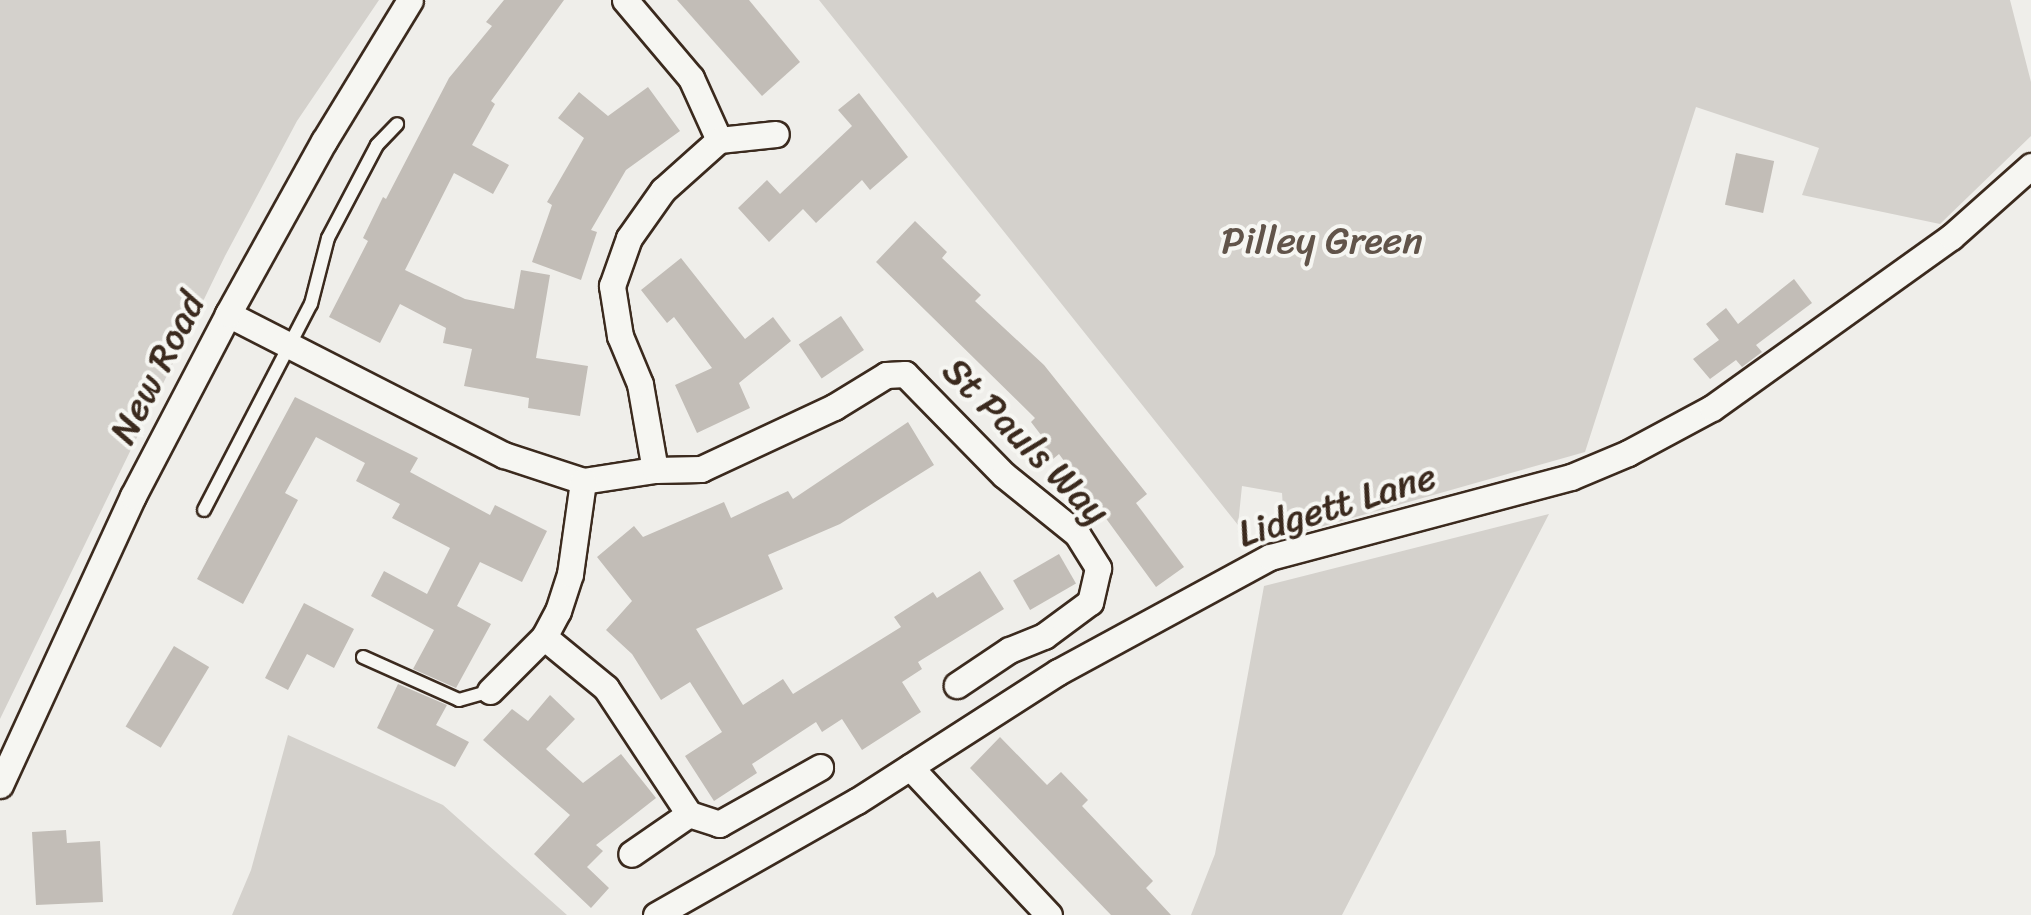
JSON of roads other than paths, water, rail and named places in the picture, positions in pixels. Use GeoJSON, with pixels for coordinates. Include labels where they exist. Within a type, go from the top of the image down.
{"type":"FeatureCollection","features":[{"type":"Feature","properties":{"kind":"street","name":"New Road"},"geometry":{"type":"LineString","coordinates":[[0,785],[133,496],[228,314],[315,156],[410,0]]}},
{"type":"Feature","properties":{"kind":"street"},"geometry":{"type":"LineString","coordinates":[[624,0],[691,78],[719,140]]}},
{"type":"Feature","properties":{"kind":"street"},"geometry":{"type":"LineString","coordinates":[[655,470],[640,384],[620,336],[612,286],[629,238],[663,190],[719,140],[776,134]]}},
{"type":"Feature","properties":{"kind":"street","name":"Lidgett Lane"},"geometry":{"type":"LineString","coordinates":[[656,915],[910,767],[1058,672],[1270,557],[1570,477],[1628,454],[1712,408],[1832,326],[1951,237],[2031,166]]}},
{"type":"Feature","properties":{"kind":"street","name":"St Pauls Way"},"geometry":{"type":"LineString","coordinates":[[228,314],[504,455],[583,481],[655,470],[701,469],[834,407],[886,375],[905,374],[1004,475],[1076,534],[1098,568],[1090,602],[1044,636],[1009,650],[957,685]]}},
{"type":"Feature","properties":{"kind":"street"},"geometry":{"type":"LineString","coordinates":[[490,692],[544,636],[570,574],[583,481]]}},
{"type":"Feature","properties":{"kind":"street"},"geometry":{"type":"LineString","coordinates":[[544,636],[606,688],[689,814],[719,824],[820,767]]}},
{"type":"Feature","properties":{"kind":"street"},"geometry":{"type":"LineString","coordinates":[[910,767],[1048,915]]}},
{"type":"Feature","properties":{"kind":"street"},"geometry":{"type":"LineString","coordinates":[[631,854],[689,814]]}},
{"type":"Feature","properties":{"kind":"lane"},"geometry":{"type":"LineString","coordinates":[[204,510],[311,304],[328,238],[378,145],[398,124]]}},
{"type":"Feature","properties":{"kind":"lane"},"geometry":{"type":"LineString","coordinates":[[363,657],[459,700],[490,692]]}},
{"type":"Feature","properties":{"kind":"park label","name":"Pilley Green"},"geometry":{"type":"Point","coordinates":[1322,241]}}]}
